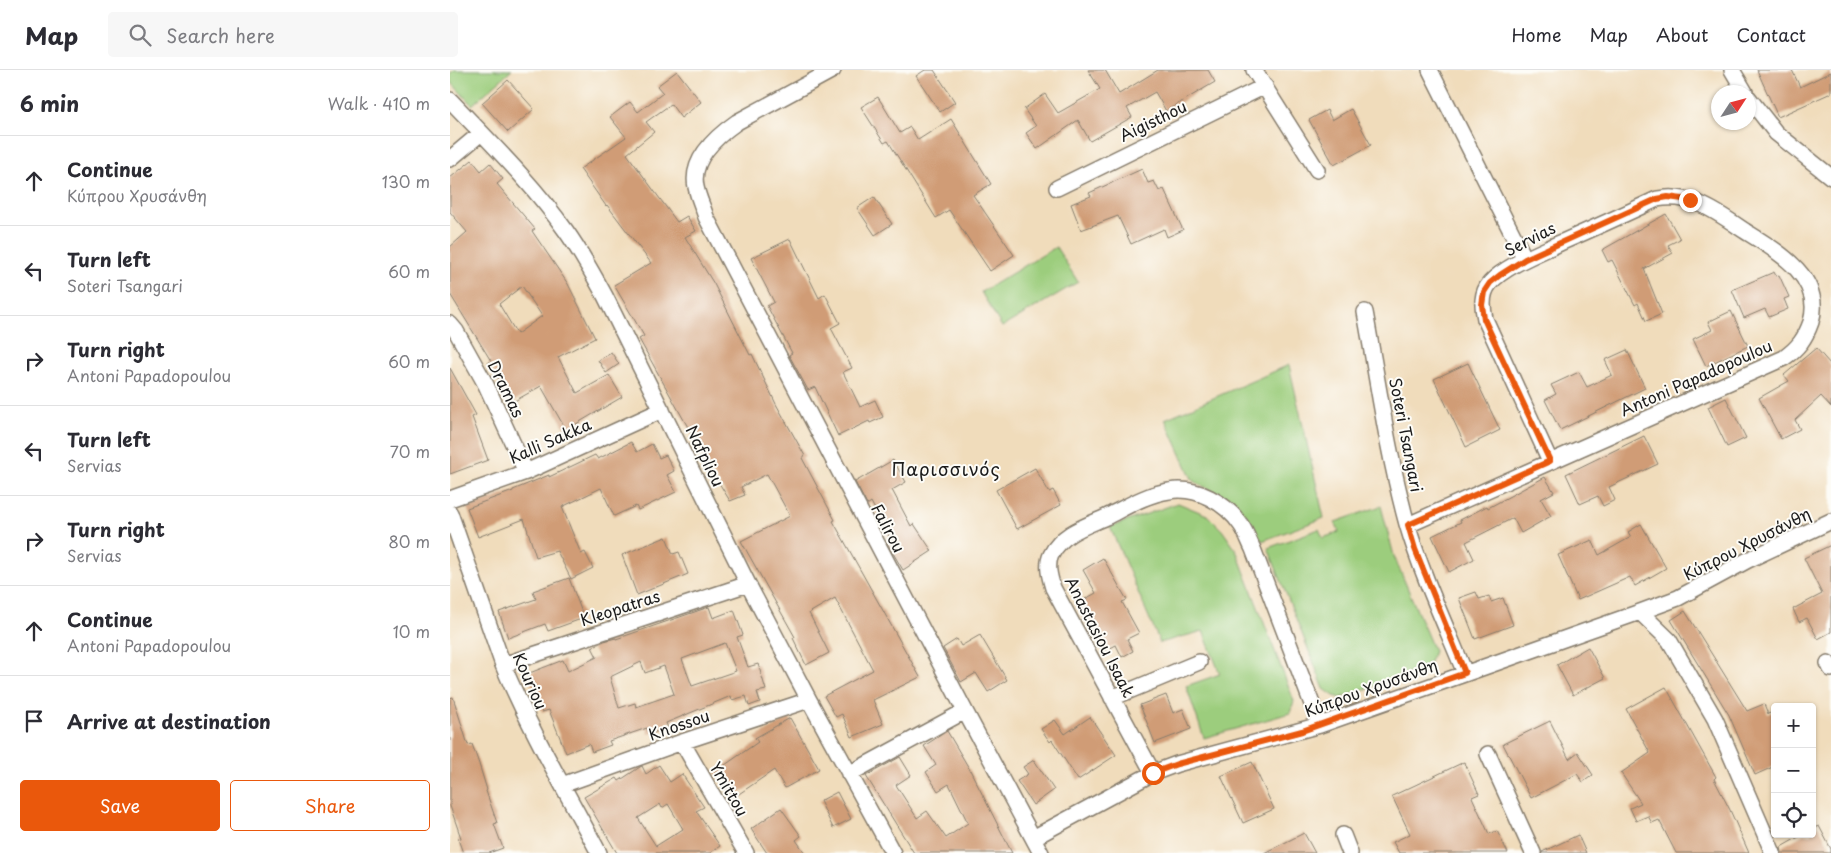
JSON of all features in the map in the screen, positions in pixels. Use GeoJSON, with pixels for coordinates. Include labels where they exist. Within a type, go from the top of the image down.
{"type":"FeatureCollection","features":[{"type":"Feature","properties":{"kind":"street"},"geometry":{"type":"LineString","coordinates":[[806,76],[833,70]]}},
{"type":"Feature","properties":{"kind":"street"},"geometry":{"type":"LineString","coordinates":[[1254,70],[1317,170]]}},
{"type":"Feature","properties":{"kind":"street"},"geometry":{"type":"LineString","coordinates":[[1430,70],[1525,259]]}},
{"type":"Feature","properties":{"kind":"street"},"geometry":{"type":"LineString","coordinates":[[1732,70],[1741,85]]}},
{"type":"Feature","properties":{"kind":"street","name":"Falirou"},"geometry":{"type":"LineString","coordinates":[[806,76],[737,122],[713,141],[703,154],[697,168],[696,186],[706,217],[1041,853]]}},
{"type":"Feature","properties":{"kind":"street","name":"Aigisthou"},"geometry":{"type":"LineString","coordinates":[[1057,188],[1264,86]]}},
{"type":"Feature","properties":{"kind":"street","name":"Nafpliou"},"geometry":{"type":"LineString","coordinates":[[450,100],[543,200],[566,231],[605,296],[748,584],[893,853]]}},
{"type":"Feature","properties":{"kind":"street"},"geometry":{"type":"LineString","coordinates":[[1756,108],[1776,134],[1831,177]]}},
{"type":"Feature","properties":{"kind":"street"},"geometry":{"type":"LineString","coordinates":[[450,159],[481,133]]}},
{"type":"Feature","properties":{"kind":"street","name":"Antoni Papadopoulou"},"geometry":{"type":"LineString","coordinates":[[1408,525],[1784,358],[1802,343],[1813,314],[1810,289],[1791,263],[1778,252],[1705,206],[1679,197],[1657,199]]}},
{"type":"Feature","properties":{"kind":"street","name":"Servias"},"geometry":{"type":"LineString","coordinates":[[1550,461],[1484,319],[1482,305],[1484,292],[1490,283],[1525,259],[1657,199]]}},
{"type":"Feature","properties":{"kind":"street","name":"Soteri Tsangari"},"geometry":{"type":"LineString","coordinates":[[1365,312],[1394,474],[1408,525],[1415,549],[1465,673]]}},
{"type":"Feature","properties":{"kind":"street","name":"Dramas"},"geometry":{"type":"LineString","coordinates":[[450,324],[456,331],[486,385],[526,472]]}},
{"type":"Feature","properties":{"kind":"street","name":"Kalli Sakka"},"geometry":{"type":"LineString","coordinates":[[450,498],[526,472],[662,410]]}},
{"type":"Feature","properties":{"kind":"street","name":"Anastasiou Isaak"},"geometry":{"type":"LineString","coordinates":[[1153,773],[1053,588],[1049,573],[1049,563],[1051,555],[1062,541],[1078,529],[1154,495],[1170,490],[1198,493],[1223,506],[1242,526],[1253,549],[1320,725]]}},
{"type":"Feature","properties":{"kind":"street","name":"Kouriou"},"geometry":{"type":"LineString","coordinates":[[450,513],[503,665],[526,716],[599,853]]}},
{"type":"Feature","properties":{"kind":"street","name":"Κύπρου Χρυσάνθη"},"geometry":{"type":"LineString","coordinates":[[1033,838],[1153,773],[1177,764],[1320,725],[1678,598],[1748,560],[1831,521]]}},
{"type":"Feature","properties":{"kind":"street","name":"Kleopatras"},"geometry":{"type":"LineString","coordinates":[[503,665],[748,584]]}},
{"type":"Feature","properties":{"kind":"street"},"geometry":{"type":"LineString","coordinates":[[1640,612],[1669,640],[1715,719],[1773,853]]}},
{"type":"Feature","properties":{"kind":"street"},"geometry":{"type":"LineString","coordinates":[[1112,698],[1199,662]]}},
{"type":"Feature","properties":{"kind":"street","name":"Knossou"},"geometry":{"type":"LineString","coordinates":[[562,785],[682,742],[809,700]]}},
{"type":"Feature","properties":{"kind":"street"},"geometry":{"type":"LineString","coordinates":[[849,774],[965,711]]}},
{"type":"Feature","properties":{"kind":"street","name":"Ymittou"},"geometry":{"type":"LineString","coordinates":[[682,742],[746,853]]}},
{"type":"Feature","properties":{"kind":"street"},"geometry":{"type":"LineString","coordinates":[[1488,754],[1533,853]]}},
{"type":"Feature","properties":{"kind":"street"},"geometry":{"type":"LineString","coordinates":[[1343,835],[1350,853]]}},
{"type":"Feature","properties":{"kind":"green space"},"geometry":{"type":"Polygon","coordinates":[[[454,70],[512,70],[472,105],[450,81],[450,74],[454,70]]]}},
{"type":"Feature","properties":{"kind":"green space"},"geometry":{"type":"Polygon","coordinates":[[[1056,247],[1078,282],[1002,327],[981,292],[1056,247]]]}},
{"type":"Feature","properties":{"kind":"green space"},"geometry":{"type":"Polygon","coordinates":[[[1289,365],[1324,518],[1262,541],[1234,502],[1193,481],[1165,419],[1289,365]]]}},
{"type":"Feature","properties":{"kind":"green space"},"geometry":{"type":"Polygon","coordinates":[[[1178,503],[1207,515],[1222,530],[1236,550],[1294,701],[1290,713],[1204,738],[1186,686],[1220,674],[1203,631],[1160,643],[1110,527],[1178,503]]]}},
{"type":"Feature","properties":{"kind":"green space"},"geometry":{"type":"Polygon","coordinates":[[[1381,506],[1394,556],[1434,651],[1430,662],[1422,669],[1341,698],[1334,696],[1324,689],[1268,548],[1319,529],[1323,538],[1339,532],[1335,522],[1381,506]]]}},
{"type":"Feature","properties":{"kind":"building"},"geometry":{"type":"Polygon","coordinates":[[[925,70],[934,70],[955,102],[940,112],[916,76],[925,70]]]}},
{"type":"Feature","properties":{"kind":"building"},"geometry":{"type":"Polygon","coordinates":[[[1088,70],[1105,70],[1119,94],[1158,70],[1208,70],[1215,82],[1166,111],[1155,92],[1127,108],[1132,117],[1090,141],[1078,120],[1037,149],[1026,133],[1036,126],[1024,109],[1045,94],[1058,113],[1100,89],[1088,70]]]}},
{"type":"Feature","properties":{"kind":"building"},"geometry":{"type":"Polygon","coordinates":[[[1757,70],[1792,70],[1800,87],[1831,72],[1831,93],[1778,117],[1757,70]]]}},
{"type":"Feature","properties":{"kind":"building"},"geometry":{"type":"Polygon","coordinates":[[[677,71],[701,102],[681,118],[671,104],[646,122],[654,132],[627,154],[677,222],[687,216],[696,231],[685,237],[714,284],[750,355],[752,354],[776,404],[805,456],[802,458],[835,520],[833,521],[920,677],[873,700],[883,724],[852,737],[842,714],[836,717],[824,696],[873,670],[835,598],[809,613],[829,653],[806,665],[793,638],[795,637],[741,541],[790,516],[767,474],[741,487],[745,495],[730,501],[699,450],[639,339],[644,336],[614,285],[651,263],[606,206],[580,169],[626,137],[610,117],[630,102],[638,112],[663,93],[657,86],[677,71]]]}},
{"type":"Feature","properties":{"kind":"building"},"geometry":{"type":"Polygon","coordinates":[[[508,80],[534,109],[508,132],[482,103],[508,80]]]}},
{"type":"Feature","properties":{"kind":"building"},"geometry":{"type":"Polygon","coordinates":[[[878,97],[900,133],[910,127],[918,140],[951,119],[991,184],[973,195],[1014,255],[990,271],[949,210],[936,218],[888,141],[884,143],[861,107],[878,97]]]}},
{"type":"Feature","properties":{"kind":"building"},"geometry":{"type":"Polygon","coordinates":[[[1351,109],[1371,145],[1334,165],[1309,120],[1327,110],[1332,120],[1351,109]]]}},
{"type":"Feature","properties":{"kind":"building"},"geometry":{"type":"Polygon","coordinates":[[[472,160],[481,171],[490,163],[503,179],[497,184],[535,229],[532,231],[568,284],[595,338],[558,357],[577,393],[609,375],[622,397],[566,430],[541,386],[511,403],[488,363],[491,361],[450,294],[450,247],[467,232],[450,212],[450,178],[472,160]],[[522,286],[499,304],[517,334],[542,316],[522,286]]]}},
{"type":"Feature","properties":{"kind":"building"},"geometry":{"type":"Polygon","coordinates":[[[1142,169],[1148,183],[1154,181],[1159,191],[1164,189],[1183,230],[1167,237],[1164,229],[1131,244],[1118,216],[1081,230],[1071,204],[1091,196],[1089,193],[1142,169]]]}},
{"type":"Feature","properties":{"kind":"building"},"geometry":{"type":"Polygon","coordinates":[[[874,197],[892,224],[875,235],[857,208],[874,197]]]}},
{"type":"Feature","properties":{"kind":"building"},"geometry":{"type":"Polygon","coordinates":[[[1666,214],[1680,239],[1668,245],[1673,253],[1644,269],[1662,314],[1646,321],[1638,303],[1635,305],[1612,260],[1608,262],[1602,250],[1666,214]]]}},
{"type":"Feature","properties":{"kind":"building"},"geometry":{"type":"Polygon","coordinates":[[[790,239],[819,298],[825,294],[840,323],[831,328],[852,368],[843,372],[860,407],[875,400],[883,417],[870,423],[869,421],[838,436],[815,387],[808,390],[789,355],[792,353],[767,306],[774,302],[751,258],[790,239]]]}},
{"type":"Feature","properties":{"kind":"building"},"geometry":{"type":"Polygon","coordinates":[[[1774,272],[1776,276],[1779,275],[1789,297],[1784,299],[1788,309],[1769,317],[1765,309],[1744,318],[1732,290],[1774,272]]]}},
{"type":"Feature","properties":{"kind":"building"},"geometry":{"type":"Polygon","coordinates":[[[1731,311],[1748,346],[1706,366],[1693,339],[1712,330],[1708,322],[1731,311]]]}},
{"type":"Feature","properties":{"kind":"building"},"geometry":{"type":"Polygon","coordinates":[[[1816,348],[1831,365],[1831,407],[1821,396],[1795,420],[1800,429],[1781,439],[1759,398],[1789,381],[1784,375],[1816,348]]]}},
{"type":"Feature","properties":{"kind":"building"},"geometry":{"type":"Polygon","coordinates":[[[1627,350],[1645,388],[1560,430],[1545,400],[1556,394],[1551,385],[1579,372],[1587,387],[1612,375],[1605,360],[1627,350]]]}},
{"type":"Feature","properties":{"kind":"building"},"geometry":{"type":"Polygon","coordinates":[[[611,352],[619,364],[606,373],[598,360],[611,352]]]}},
{"type":"Feature","properties":{"kind":"building"},"geometry":{"type":"Polygon","coordinates":[[[1468,363],[1500,430],[1466,447],[1434,379],[1468,363]]]}},
{"type":"Feature","properties":{"kind":"building"},"geometry":{"type":"Polygon","coordinates":[[[450,368],[476,415],[472,417],[488,460],[450,474],[450,368]]]}},
{"type":"Feature","properties":{"kind":"building"},"geometry":{"type":"Polygon","coordinates":[[[1726,398],[1746,438],[1727,447],[1708,407],[1726,398]]]}},
{"type":"Feature","properties":{"kind":"building"},"geometry":{"type":"Polygon","coordinates":[[[1644,436],[1658,464],[1609,487],[1615,500],[1603,506],[1598,496],[1580,504],[1566,474],[1644,436]]]}},
{"type":"Feature","properties":{"kind":"building"},"geometry":{"type":"Polygon","coordinates":[[[631,442],[637,452],[652,444],[659,458],[666,455],[674,471],[667,475],[676,492],[638,510],[636,506],[614,516],[601,488],[562,507],[581,554],[585,552],[593,568],[571,579],[557,551],[536,557],[524,519],[478,537],[467,508],[549,475],[549,477],[595,455],[598,459],[631,442]]]}},
{"type":"Feature","properties":{"kind":"building"},"geometry":{"type":"Polygon","coordinates":[[[893,460],[906,482],[892,490],[911,526],[914,524],[932,551],[903,570],[887,543],[891,540],[871,502],[867,505],[855,482],[893,460]]]}},
{"type":"Feature","properties":{"kind":"building"},"geometry":{"type":"Polygon","coordinates":[[[1035,468],[1049,492],[1053,490],[1061,505],[1017,529],[996,490],[1035,468]]]}},
{"type":"Feature","properties":{"kind":"building"},"geometry":{"type":"Polygon","coordinates":[[[1545,477],[1554,492],[1541,499],[1551,516],[1521,533],[1513,518],[1466,542],[1474,559],[1449,572],[1432,536],[1545,477]]]}},
{"type":"Feature","properties":{"kind":"building"},"geometry":{"type":"Polygon","coordinates":[[[1641,524],[1666,568],[1635,586],[1630,577],[1578,600],[1558,555],[1592,540],[1599,555],[1631,537],[1628,532],[1641,524]]]}},
{"type":"Feature","properties":{"kind":"building"},"geometry":{"type":"Polygon","coordinates":[[[666,537],[673,554],[679,552],[688,574],[637,595],[622,555],[666,537]]]}},
{"type":"Feature","properties":{"kind":"building"},"geometry":{"type":"Polygon","coordinates":[[[1831,545],[1831,632],[1818,639],[1807,618],[1799,622],[1793,609],[1822,594],[1804,558],[1831,545]]]}},
{"type":"Feature","properties":{"kind":"building"},"geometry":{"type":"Polygon","coordinates":[[[1103,558],[1127,600],[1122,602],[1139,633],[1127,639],[1133,651],[1122,657],[1116,645],[1103,652],[1076,604],[1096,593],[1083,570],[1103,558]]]}},
{"type":"Feature","properties":{"kind":"building"},"geometry":{"type":"Polygon","coordinates":[[[569,578],[584,618],[548,631],[545,624],[508,638],[499,612],[536,599],[533,591],[569,578]]]}},
{"type":"Feature","properties":{"kind":"building"},"geometry":{"type":"Polygon","coordinates":[[[1476,592],[1479,599],[1489,596],[1491,602],[1503,598],[1513,625],[1475,639],[1459,598],[1476,592]]]}},
{"type":"Feature","properties":{"kind":"building"},"geometry":{"type":"Polygon","coordinates":[[[709,607],[713,618],[734,610],[743,635],[737,637],[748,667],[758,664],[766,690],[757,692],[760,702],[749,706],[746,696],[732,700],[731,696],[666,723],[668,728],[649,734],[647,728],[609,741],[611,745],[592,752],[589,744],[566,753],[549,710],[542,712],[527,674],[563,660],[568,671],[597,657],[592,647],[604,641],[616,639],[709,607]],[[725,643],[682,659],[692,686],[736,671],[725,643]],[[641,662],[610,677],[619,708],[635,703],[636,707],[674,694],[664,666],[645,673],[641,662]]]}},
{"type":"Feature","properties":{"kind":"building"},"geometry":{"type":"Polygon","coordinates":[[[1685,611],[1747,711],[1764,704],[1768,714],[1771,713],[1771,768],[1755,775],[1729,715],[1671,620],[1685,611]]]}},
{"type":"Feature","properties":{"kind":"building"},"geometry":{"type":"Polygon","coordinates":[[[980,635],[1007,680],[988,692],[976,673],[961,682],[943,648],[957,639],[961,646],[980,635]]]}},
{"type":"Feature","properties":{"kind":"building"},"geometry":{"type":"Polygon","coordinates":[[[1588,647],[1605,678],[1573,695],[1557,665],[1588,647]]]}},
{"type":"Feature","properties":{"kind":"building"},"geometry":{"type":"Polygon","coordinates":[[[1666,687],[1716,777],[1714,779],[1749,853],[1676,853],[1659,820],[1652,823],[1648,816],[1636,821],[1630,808],[1641,803],[1621,773],[1650,753],[1626,709],[1666,687]]]}},
{"type":"Feature","properties":{"kind":"building"},"geometry":{"type":"Polygon","coordinates":[[[1166,695],[1173,713],[1183,709],[1191,729],[1155,743],[1140,705],[1166,695]]]}},
{"type":"Feature","properties":{"kind":"building"},"geometry":{"type":"Polygon","coordinates":[[[453,697],[468,745],[472,744],[479,764],[497,823],[494,824],[503,848],[489,853],[463,853],[458,839],[461,838],[450,806],[450,698],[453,697]]]}},
{"type":"Feature","properties":{"kind":"building"},"geometry":{"type":"Polygon","coordinates":[[[1090,717],[1116,755],[1078,780],[1052,740],[1050,742],[1041,729],[1055,720],[1065,734],[1090,717]]]}},
{"type":"Feature","properties":{"kind":"building"},"geometry":{"type":"Polygon","coordinates":[[[790,718],[819,769],[785,788],[774,770],[733,798],[715,772],[758,742],[755,738],[790,718]]]}},
{"type":"Feature","properties":{"kind":"building"},"geometry":{"type":"Polygon","coordinates":[[[1550,721],[1569,759],[1578,752],[1593,775],[1583,782],[1577,774],[1531,798],[1503,744],[1550,721]]]}},
{"type":"Feature","properties":{"kind":"building"},"geometry":{"type":"Polygon","coordinates":[[[947,731],[970,770],[1012,853],[914,853],[866,776],[900,757],[911,775],[896,785],[917,818],[927,811],[946,838],[968,823],[949,784],[938,791],[926,772],[936,765],[924,746],[947,731]]]}},
{"type":"Feature","properties":{"kind":"building"},"geometry":{"type":"Polygon","coordinates":[[[1034,760],[1054,790],[1033,805],[1017,781],[1028,774],[1023,767],[1034,760]]]}},
{"type":"Feature","properties":{"kind":"building"},"geometry":{"type":"Polygon","coordinates":[[[1252,762],[1274,809],[1243,823],[1221,776],[1252,762]]]}},
{"type":"Feature","properties":{"kind":"building"},"geometry":{"type":"Polygon","coordinates":[[[1464,762],[1479,794],[1472,797],[1489,834],[1497,831],[1508,853],[1399,853],[1393,842],[1410,834],[1392,796],[1464,762]]]}},
{"type":"Feature","properties":{"kind":"building"},"geometry":{"type":"Polygon","coordinates":[[[659,765],[670,782],[682,774],[704,807],[696,811],[720,846],[710,853],[617,853],[584,797],[617,778],[619,781],[642,766],[646,774],[659,765]],[[660,804],[638,818],[656,846],[683,829],[668,804],[662,808],[660,804]]]}},
{"type":"Feature","properties":{"kind":"building"},"geometry":{"type":"Polygon","coordinates":[[[837,792],[851,819],[833,828],[820,801],[837,792]]]}},
{"type":"Feature","properties":{"kind":"building"},"geometry":{"type":"Polygon","coordinates":[[[781,808],[801,836],[796,840],[805,853],[767,853],[751,829],[781,808]]]}},
{"type":"Feature","properties":{"kind":"building"},"geometry":{"type":"Polygon","coordinates":[[[1819,826],[1831,849],[1831,853],[1782,853],[1781,847],[1797,838],[1816,838],[1816,828],[1819,826]]]}},
{"type":"Feature","properties":{"kind":"building"},"geometry":{"type":"Polygon","coordinates":[[[1304,833],[1315,853],[1264,853],[1304,833]]]}},
{"type":"Feature","properties":{"kind":"building"},"geometry":{"type":"Polygon","coordinates":[[[1578,835],[1586,853],[1542,853],[1542,852],[1578,835]]]}},
{"type":"Feature","properties":{"kind":"district","name":"Παρισσινός"},"geometry":{"type":"Point","coordinates":[946,470]}},
{"type":"Feature","properties":{"kind":"route"},"geometry":{"type":"LineString","coordinates":[[1153,773],[1177,764],[1302,731],[1465,673],[1415,549],[1408,525],[1550,461],[1484,319],[1482,305],[1484,292],[1490,283],[1525,259],[1657,199],[1679,197],[1690,200]]}}]}
